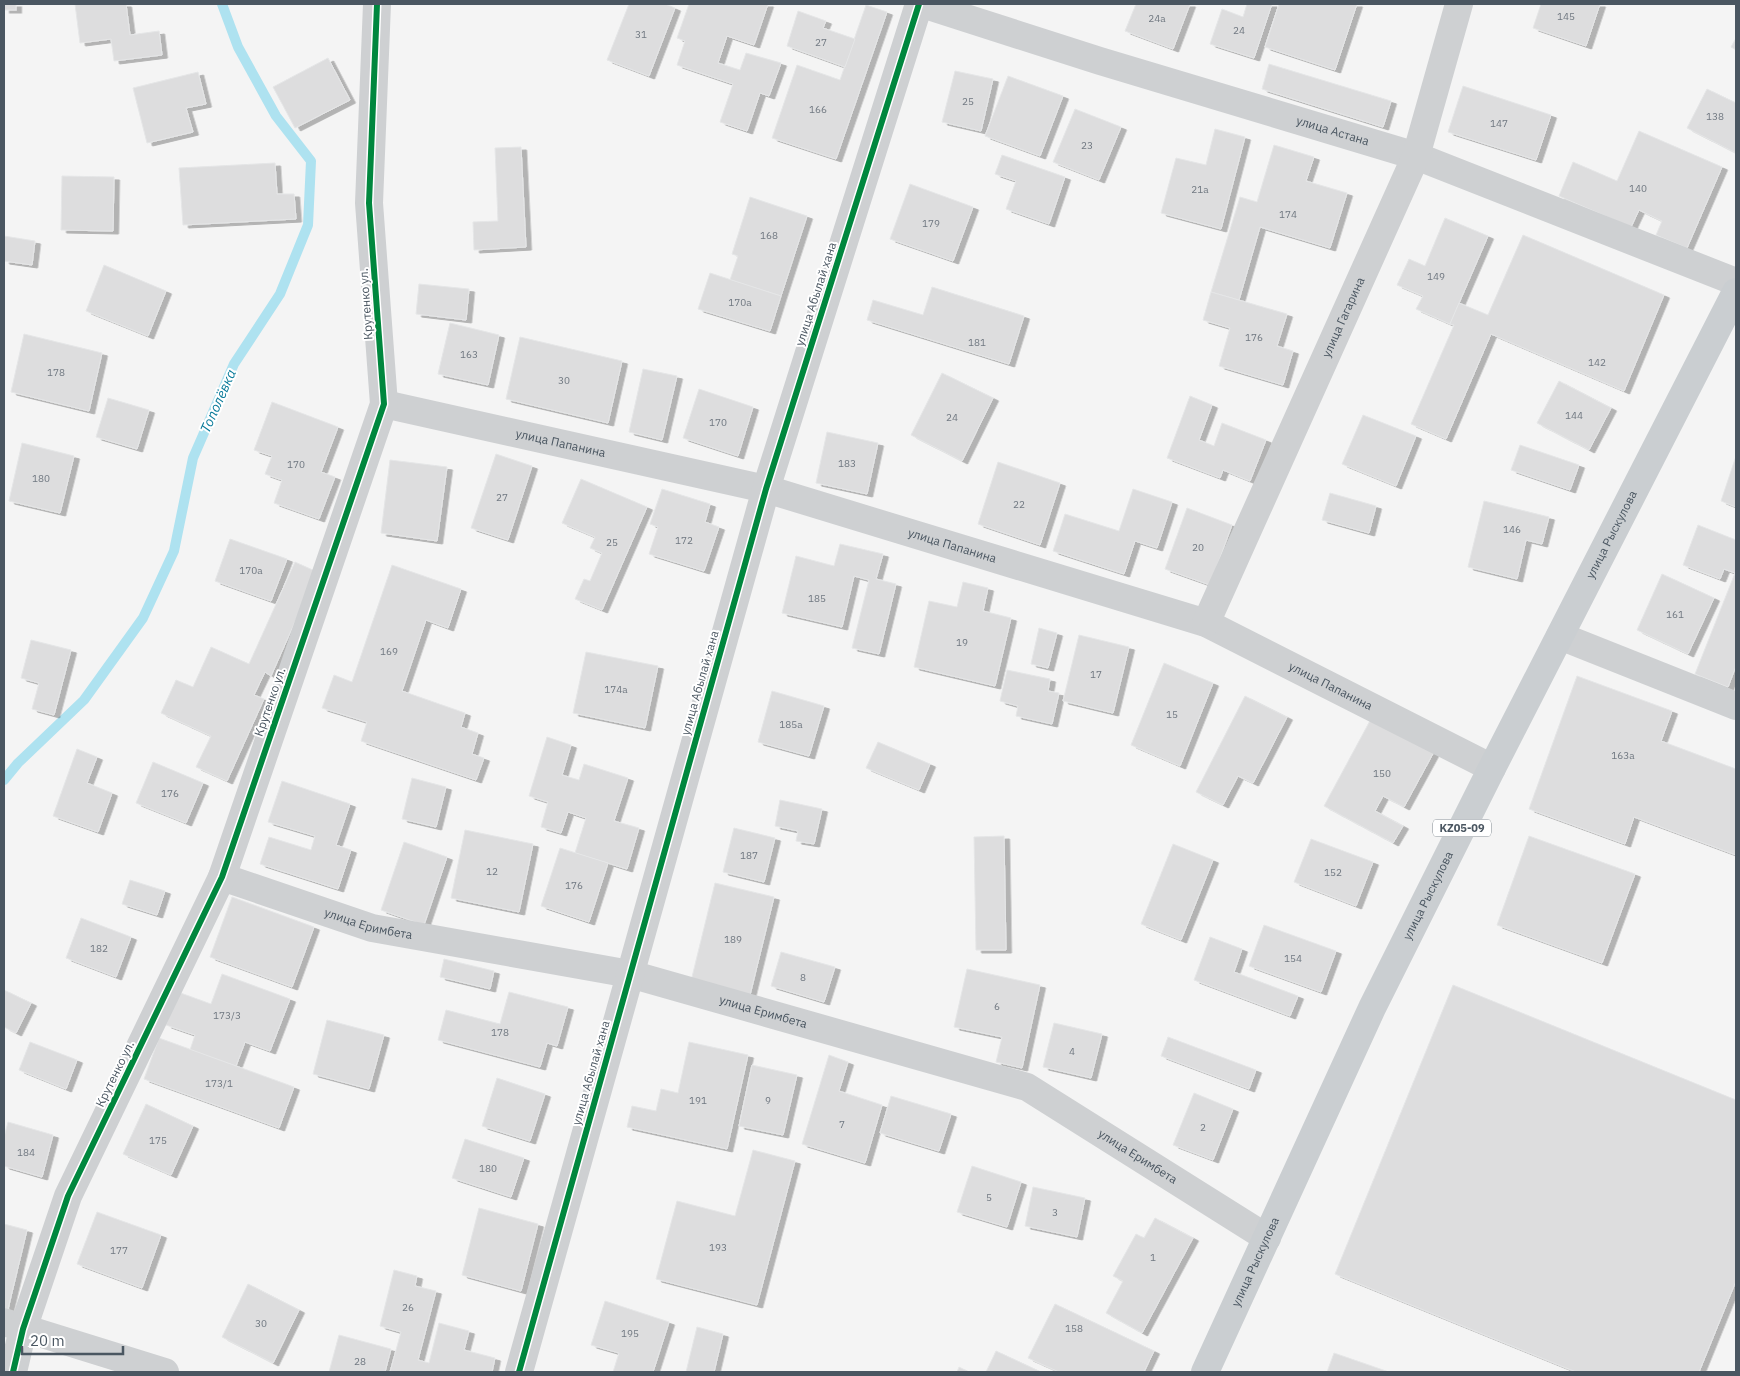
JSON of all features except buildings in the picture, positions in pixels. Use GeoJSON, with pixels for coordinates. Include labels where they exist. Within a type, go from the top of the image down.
{"type":"FeatureCollection","features":[{"type":"Feature","properties":{"kind":"main road","name":"улица Рыскулова"},"geometry":{"type":"LineString","coordinates":[[1206,1372],[1372,1008],[1492,768],[1736,292]]}},
{"type":"Feature","properties":{"kind":"street","name":"Крутенко ул."},"geometry":{"type":"LineString","coordinates":[[13,1372],[13,1326],[68,1196],[222,877],[384,404],[369,203],[377,4]]}},
{"type":"Feature","properties":{"kind":"street","name":"улица Астана"},"geometry":{"type":"LineString","coordinates":[[920,4],[1100,61],[1416,156],[1736,282]]}},
{"type":"Feature","properties":{"kind":"street","name":"улица Абылай хана"},"geometry":{"type":"LineString","coordinates":[[519,1372],[766,489],[920,4]]}},
{"type":"Feature","properties":{"kind":"street","name":"улица Гагарина"},"geometry":{"type":"LineString","coordinates":[[1206,623],[1416,156],[1459,4]]}},
{"type":"Feature","properties":{"kind":"street","name":"улица Папанина"},"geometry":{"type":"LineString","coordinates":[[384,404],[766,489],[1206,623],[1492,768]]}},
{"type":"Feature","properties":{"kind":"street"},"geometry":{"type":"LineString","coordinates":[[1560,636],[1736,706]]}},
{"type":"Feature","properties":{"kind":"street","name":"улица Еримбета"},"geometry":{"type":"LineString","coordinates":[[222,877],[372,928],[630,974],[1027,1087],[1267,1238]]}},
{"type":"Feature","properties":{"kind":"street"},"geometry":{"type":"LineString","coordinates":[[13,1326],[165,1372]]}},
{"type":"Feature","properties":{"kind":"waterway","name":"Тополёвка"},"geometry":{"type":"LineString","coordinates":[[4,780],[18,763],[84,700],[143,618],[174,551],[193,458],[234,364],[280,294],[308,225],[311,161],[276,116],[238,47],[222,4]]}},
{"type":"Feature","properties":{"kind":"cycle path"},"geometry":{"type":"LineString","coordinates":[[13,1372],[23,1329],[68,1196],[222,877],[384,404],[369,203],[377,4]]}},
{"type":"Feature","properties":{"kind":"cycle path"},"geometry":{"type":"LineString","coordinates":[[519,1372],[766,489],[919,4]]}}]}
